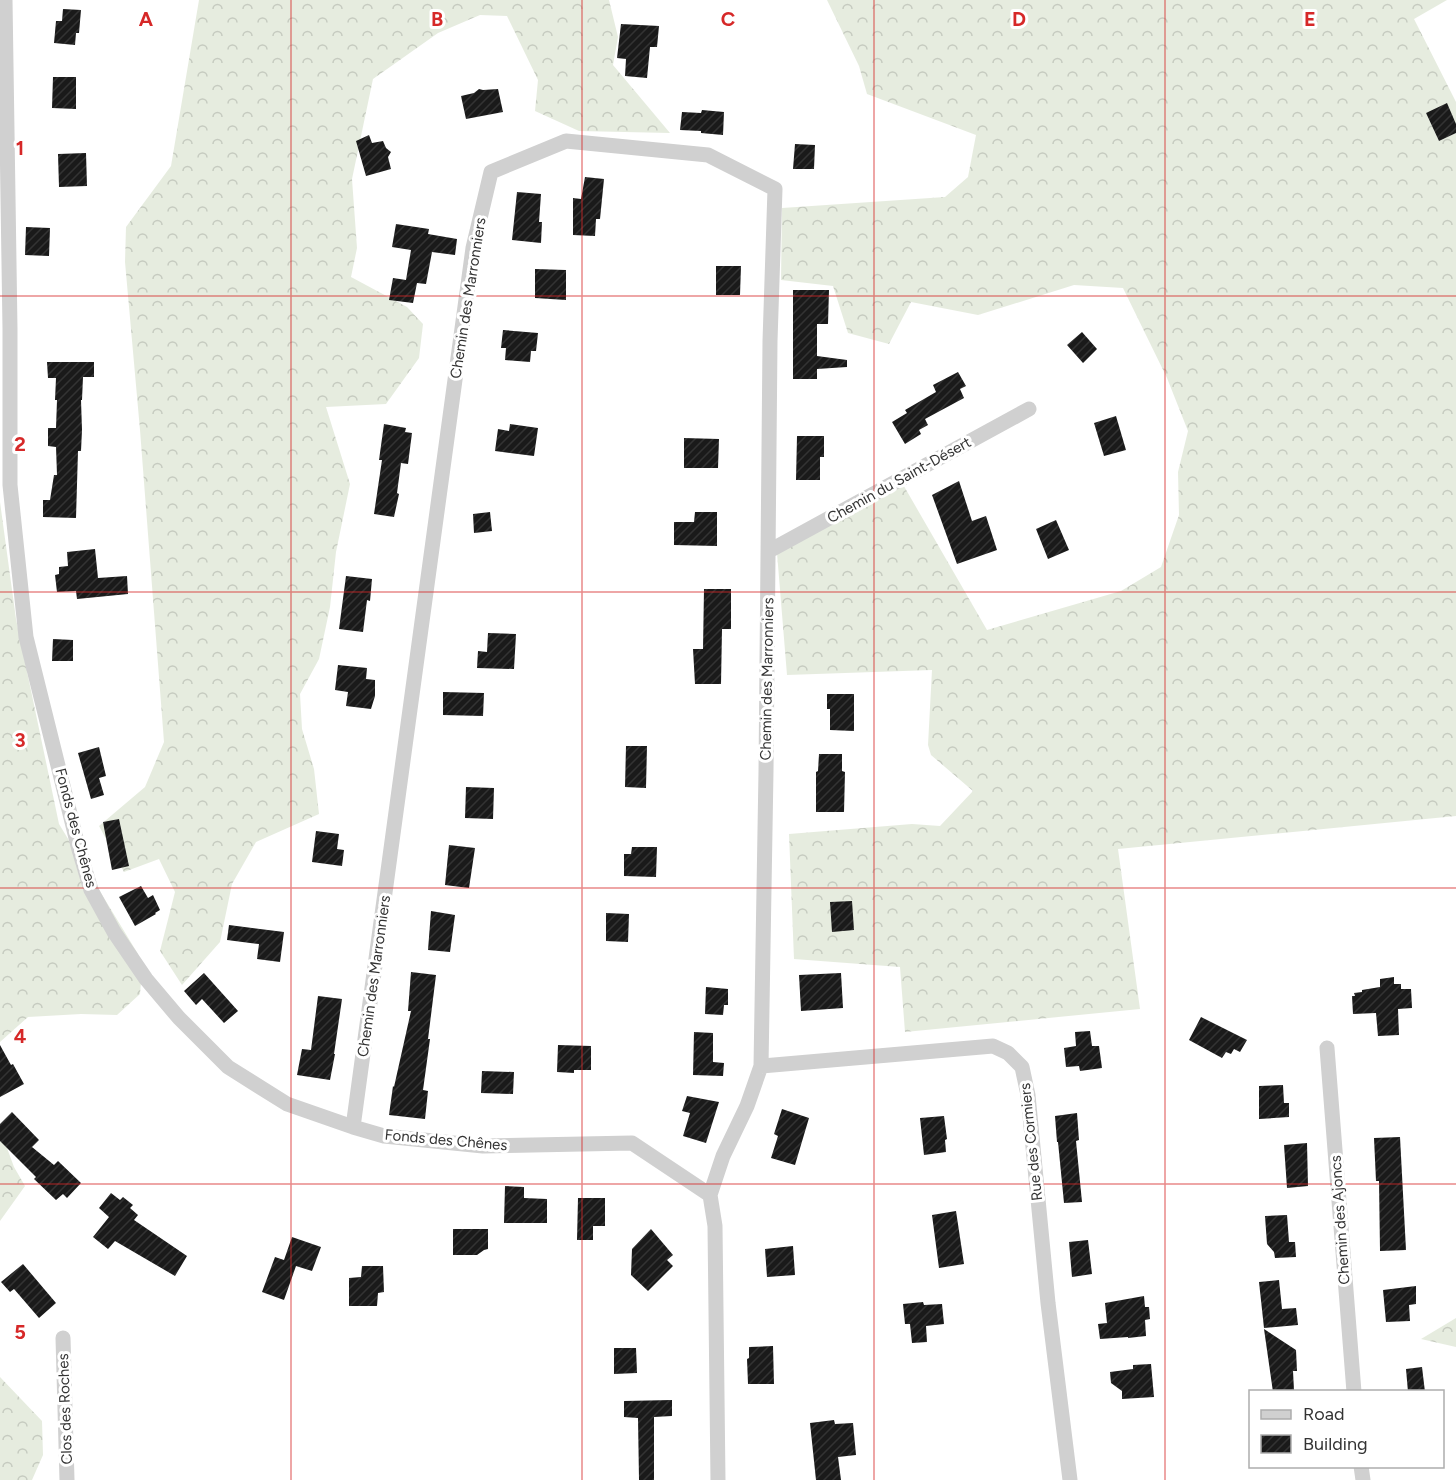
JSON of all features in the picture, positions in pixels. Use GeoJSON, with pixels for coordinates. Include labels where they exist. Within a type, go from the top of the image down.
{"type":"FeatureCollection","features":[{"type":"Feature","properties":{"kind":"street","name":"Fonds des Chênes"},"geometry":{"type":"LineString","coordinates":[[5,0],[10,485],[26,637],[91,890],[114,932],[146,980],[179,1018],[228,1067],[287,1104],[384,1136],[483,1146],[632,1143],[710,1195]]}},
{"type":"Feature","properties":{"kind":"street","name":"Chemin des Marronniers"},"geometry":{"type":"LineString","coordinates":[[353,1127],[473,248],[491,172],[566,141],[708,155],[775,189],[770,341],[761,1066]]}},
{"type":"Feature","properties":{"kind":"street","name":"Chemin du Saint-Désert"},"geometry":{"type":"LineString","coordinates":[[769,551],[1029,409]]}},
{"type":"Feature","properties":{"kind":"street","name":"Rue des Cormiers"},"geometry":{"type":"LineString","coordinates":[[761,1066],[993,1046],[1008,1053],[1022,1067],[1028,1095],[1048,1303],[1070,1480]]}},
{"type":"Feature","properties":{"kind":"street","name":"Chemin des Ajoncs"},"geometry":{"type":"LineString","coordinates":[[1327,1048],[1354,1390]]}},
{"type":"Feature","properties":{"kind":"street"},"geometry":{"type":"LineString","coordinates":[[718,1480],[714,1226],[710,1195],[723,1156],[747,1106],[761,1066]]}},
{"type":"Feature","properties":{"kind":"street","name":"Clos des Roches"},"geometry":{"type":"LineString","coordinates":[[63,1338],[67,1480]]}},
{"type":"Feature","properties":{"kind":"green space"},"geometry":{"type":"Polygon","coordinates":[[[199,0],[609,0],[618,37],[613,65],[670,133],[579,131],[535,111],[538,80],[507,16],[480,15],[438,33],[373,79],[352,179],[357,248],[351,277],[407,307],[423,324],[419,358],[386,404],[326,407],[350,484],[336,552],[330,607],[319,659],[300,694],[302,729],[314,769],[319,814],[256,842],[232,884],[220,942],[182,985],[160,951],[175,892],[159,859],[124,872],[99,826],[145,787],[164,742],[125,262],[126,227],[171,166],[199,0]]]}},
{"type":"Feature","properties":{"kind":"green space"},"geometry":{"type":"Polygon","coordinates":[[[827,0],[1447,0],[1414,19],[1456,102],[1456,124],[1426,113],[1439,141],[1456,133],[1456,816],[1118,849],[1140,1009],[905,1032],[900,967],[794,959],[789,834],[912,824],[940,826],[973,791],[931,755],[928,745],[932,670],[787,675],[777,553],[901,481],[987,630],[1121,591],[1161,567],[1179,515],[1178,472],[1188,431],[1167,378],[1123,288],[1074,285],[978,315],[911,302],[889,344],[848,333],[833,286],[781,280],[782,208],[945,197],[968,177],[976,135],[867,94],[859,66],[827,0]]]}},
{"type":"Feature","properties":{"kind":"green space"},"geometry":{"type":"Polygon","coordinates":[[[0,502],[16,619],[59,824],[138,954],[141,982],[140,994],[117,1015],[81,1014],[28,1017],[0,1042],[0,502]]]}},
{"type":"Feature","properties":{"kind":"green space"},"geometry":{"type":"Polygon","coordinates":[[[0,1129],[14,1167],[25,1186],[0,1221],[0,1129]]]}},
{"type":"Feature","properties":{"kind":"green space"},"geometry":{"type":"Polygon","coordinates":[[[1456,1318],[1456,1347],[1421,1339],[1456,1318]]]}},
{"type":"Feature","properties":{"kind":"green space"},"geometry":{"type":"Polygon","coordinates":[[[0,1377],[42,1421],[43,1455],[32,1480],[0,1480],[0,1377]]]}},
{"type":"Feature","properties":{"kind":"building"},"geometry":{"type":"Polygon","coordinates":[[[63,9],[81,10],[79,33],[76,33],[75,45],[54,43],[56,21],[62,21],[63,9]]]}},
{"type":"Feature","properties":{"kind":"building"},"geometry":{"type":"Polygon","coordinates":[[[621,24],[659,26],[657,47],[650,47],[647,78],[625,76],[626,59],[617,58],[621,24]]]}},
{"type":"Feature","properties":{"kind":"building"},"geometry":{"type":"Polygon","coordinates":[[[53,77],[76,77],[76,109],[52,108],[53,77]]]}},
{"type":"Feature","properties":{"kind":"building"},"geometry":{"type":"Polygon","coordinates":[[[479,89],[498,89],[503,112],[466,119],[461,96],[474,93],[479,89]]]}},
{"type":"Feature","properties":{"kind":"building"},"geometry":{"type":"Polygon","coordinates":[[[1447,103],[1456,124],[1456,133],[1439,141],[1426,113],[1447,103]]]}},
{"type":"Feature","properties":{"kind":"building"},"geometry":{"type":"Polygon","coordinates":[[[702,110],[724,112],[723,135],[680,130],[682,112],[701,113],[702,110]]]}},
{"type":"Feature","properties":{"kind":"building"},"geometry":{"type":"Polygon","coordinates":[[[369,135],[372,143],[383,141],[391,152],[388,157],[391,169],[366,176],[356,141],[369,135]]]}},
{"type":"Feature","properties":{"kind":"building"},"geometry":{"type":"Polygon","coordinates":[[[795,144],[815,145],[814,169],[793,169],[795,144]]]}},
{"type":"Feature","properties":{"kind":"building"},"geometry":{"type":"Polygon","coordinates":[[[86,153],[87,186],[59,187],[58,154],[86,153]]]}},
{"type":"Feature","properties":{"kind":"building"},"geometry":{"type":"Polygon","coordinates":[[[585,177],[604,179],[600,219],[596,219],[595,236],[573,235],[573,198],[581,199],[585,177]]]}},
{"type":"Feature","properties":{"kind":"building"},"geometry":{"type":"Polygon","coordinates":[[[517,192],[541,194],[539,222],[542,222],[541,243],[512,240],[517,192]]]}},
{"type":"Feature","properties":{"kind":"building"},"geometry":{"type":"Polygon","coordinates":[[[396,224],[429,229],[428,234],[457,239],[455,255],[432,252],[426,284],[417,283],[413,303],[389,300],[393,278],[406,280],[411,250],[392,247],[396,224]]]}},
{"type":"Feature","properties":{"kind":"building"},"geometry":{"type":"Polygon","coordinates":[[[26,227],[50,228],[49,256],[25,255],[26,227]]]}},
{"type":"Feature","properties":{"kind":"building"},"geometry":{"type":"Polygon","coordinates":[[[716,266],[741,266],[740,295],[716,295],[716,266]]]}},
{"type":"Feature","properties":{"kind":"building"},"geometry":{"type":"Polygon","coordinates":[[[535,269],[566,270],[566,300],[535,298],[535,269]]]}},
{"type":"Feature","properties":{"kind":"building"},"geometry":{"type":"Polygon","coordinates":[[[793,290],[829,290],[828,324],[817,324],[817,356],[847,360],[847,367],[817,369],[817,379],[793,379],[793,290]]]}},
{"type":"Feature","properties":{"kind":"building"},"geometry":{"type":"Polygon","coordinates":[[[503,330],[538,333],[536,351],[531,351],[530,362],[505,360],[506,348],[501,348],[503,330]]]}},
{"type":"Feature","properties":{"kind":"building"},"geometry":{"type":"Polygon","coordinates":[[[1082,332],[1097,349],[1083,363],[1067,345],[1082,332]]]}},
{"type":"Feature","properties":{"kind":"building"},"geometry":{"type":"Polygon","coordinates":[[[47,362],[94,362],[94,377],[83,377],[76,518],[43,517],[43,500],[50,500],[54,475],[57,475],[56,447],[48,446],[48,428],[56,428],[56,378],[48,378],[47,362]]]}},
{"type":"Feature","properties":{"kind":"building"},"geometry":{"type":"Polygon","coordinates":[[[958,372],[966,386],[960,389],[964,398],[925,419],[928,425],[919,430],[921,434],[905,444],[892,422],[907,413],[905,410],[936,392],[933,385],[958,372]]]}},
{"type":"Feature","properties":{"kind":"building"},"geometry":{"type":"Polygon","coordinates":[[[1116,416],[1126,450],[1104,456],[1094,423],[1116,416]]]}},
{"type":"Feature","properties":{"kind":"building"},"geometry":{"type":"Polygon","coordinates":[[[384,424],[406,428],[405,432],[412,433],[408,464],[401,463],[397,493],[399,494],[394,517],[374,514],[382,460],[379,460],[384,424]]]}},
{"type":"Feature","properties":{"kind":"building"},"geometry":{"type":"Polygon","coordinates":[[[510,424],[538,428],[534,456],[495,451],[498,429],[509,431],[510,424]]]}},
{"type":"Feature","properties":{"kind":"building"},"geometry":{"type":"Polygon","coordinates":[[[797,436],[824,436],[824,457],[820,457],[820,480],[796,480],[797,436]]]}},
{"type":"Feature","properties":{"kind":"building"},"geometry":{"type":"Polygon","coordinates":[[[684,438],[719,439],[718,468],[684,468],[684,438]]]}},
{"type":"Feature","properties":{"kind":"building"},"geometry":{"type":"Polygon","coordinates":[[[959,481],[972,521],[986,516],[997,550],[957,564],[932,495],[959,481]]]}},
{"type":"Feature","properties":{"kind":"building"},"geometry":{"type":"Polygon","coordinates":[[[490,512],[492,531],[474,533],[473,514],[490,512]]]}},
{"type":"Feature","properties":{"kind":"building"},"geometry":{"type":"Polygon","coordinates":[[[695,512],[717,512],[717,546],[674,545],[674,522],[694,522],[695,512]]]}},
{"type":"Feature","properties":{"kind":"building"},"geometry":{"type":"Polygon","coordinates":[[[1056,520],[1069,550],[1048,559],[1036,529],[1056,520]]]}},
{"type":"Feature","properties":{"kind":"building"},"geometry":{"type":"Polygon","coordinates":[[[95,549],[98,578],[127,576],[128,594],[77,599],[76,591],[57,592],[55,575],[59,574],[59,567],[68,566],[67,552],[95,549]]]}},
{"type":"Feature","properties":{"kind":"building"},"geometry":{"type":"Polygon","coordinates":[[[346,576],[372,579],[363,632],[339,629],[346,576]]]}},
{"type":"Feature","properties":{"kind":"building"},"geometry":{"type":"Polygon","coordinates":[[[704,589],[731,589],[731,629],[722,629],[721,684],[695,684],[693,649],[703,649],[704,589]]]}},
{"type":"Feature","properties":{"kind":"building"},"geometry":{"type":"Polygon","coordinates":[[[488,633],[516,634],[514,669],[477,668],[478,651],[487,652],[488,633]]]}},
{"type":"Feature","properties":{"kind":"building"},"geometry":{"type":"Polygon","coordinates":[[[53,639],[73,640],[73,661],[52,661],[53,639]]]}},
{"type":"Feature","properties":{"kind":"building"},"geometry":{"type":"Polygon","coordinates":[[[338,665],[367,668],[366,679],[375,680],[375,696],[371,709],[346,706],[348,692],[335,690],[338,665]]]}},
{"type":"Feature","properties":{"kind":"building"},"geometry":{"type":"Polygon","coordinates":[[[443,692],[484,693],[483,716],[443,715],[443,692]]]}},
{"type":"Feature","properties":{"kind":"building"},"geometry":{"type":"Polygon","coordinates":[[[827,694],[854,694],[854,731],[830,730],[827,694]]]}},
{"type":"Feature","properties":{"kind":"building"},"geometry":{"type":"Polygon","coordinates":[[[626,746],[647,746],[646,788],[625,787],[626,746]]]}},
{"type":"Feature","properties":{"kind":"building"},"geometry":{"type":"Polygon","coordinates":[[[99,747],[106,776],[99,778],[104,795],[91,799],[78,753],[99,747]]]}},
{"type":"Feature","properties":{"kind":"building"},"geometry":{"type":"Polygon","coordinates":[[[819,754],[842,754],[842,771],[845,772],[844,812],[816,812],[816,772],[818,771],[819,754]]]}},
{"type":"Feature","properties":{"kind":"building"},"geometry":{"type":"Polygon","coordinates":[[[466,787],[494,788],[493,819],[465,818],[466,787]]]}},
{"type":"Feature","properties":{"kind":"building"},"geometry":{"type":"Polygon","coordinates":[[[119,819],[129,866],[112,870],[103,822],[119,819]]]}},
{"type":"Feature","properties":{"kind":"building"},"geometry":{"type":"Polygon","coordinates":[[[316,831],[339,834],[337,849],[344,850],[342,866],[312,862],[316,831]]]}},
{"type":"Feature","properties":{"kind":"building"},"geometry":{"type":"Polygon","coordinates":[[[449,845],[475,848],[469,888],[445,885],[449,845]]]}},
{"type":"Feature","properties":{"kind":"building"},"geometry":{"type":"Polygon","coordinates":[[[632,847],[657,847],[656,877],[624,876],[624,854],[631,854],[632,847]]]}},
{"type":"Feature","properties":{"kind":"building"},"geometry":{"type":"Polygon","coordinates":[[[141,886],[148,898],[153,895],[160,910],[135,926],[119,897],[141,886]]]}},
{"type":"Feature","properties":{"kind":"building"},"geometry":{"type":"Polygon","coordinates":[[[852,901],[854,930],[832,932],[830,902],[852,901]]]}},
{"type":"Feature","properties":{"kind":"building"},"geometry":{"type":"Polygon","coordinates":[[[431,911],[455,915],[450,952],[428,950],[431,911]]]}},
{"type":"Feature","properties":{"kind":"building"},"geometry":{"type":"Polygon","coordinates":[[[606,913],[629,914],[628,942],[606,941],[606,913]]]}},
{"type":"Feature","properties":{"kind":"building"},"geometry":{"type":"Polygon","coordinates":[[[229,925],[284,932],[280,962],[257,959],[259,944],[227,940],[229,925]]]}},
{"type":"Feature","properties":{"kind":"building"},"geometry":{"type":"Polygon","coordinates":[[[411,972],[436,975],[423,1090],[428,1091],[425,1119],[389,1115],[393,1086],[411,1011],[408,1011],[411,972]]]}},
{"type":"Feature","properties":{"kind":"building"},"geometry":{"type":"Polygon","coordinates":[[[204,973],[238,1011],[224,1023],[202,999],[196,1005],[184,991],[204,973]]]}},
{"type":"Feature","properties":{"kind":"building"},"geometry":{"type":"Polygon","coordinates":[[[841,973],[843,1008],[801,1011],[799,975],[841,973]]]}},
{"type":"Feature","properties":{"kind":"building"},"geometry":{"type":"Polygon","coordinates":[[[1394,977],[1394,984],[1401,984],[1401,989],[1411,989],[1412,1008],[1398,1009],[1399,1035],[1378,1036],[1376,1013],[1353,1014],[1352,996],[1362,990],[1380,987],[1380,979],[1394,977]]]}},
{"type":"Feature","properties":{"kind":"building"},"geometry":{"type":"Polygon","coordinates":[[[706,987],[728,989],[728,1005],[724,1005],[723,1015],[705,1014],[706,987]]]}},
{"type":"Feature","properties":{"kind":"building"},"geometry":{"type":"Polygon","coordinates":[[[318,996],[342,999],[330,1080],[297,1075],[302,1049],[311,1050],[318,996]]]}},
{"type":"Feature","properties":{"kind":"building"},"geometry":{"type":"Polygon","coordinates":[[[1201,1017],[1247,1040],[1240,1052],[1234,1049],[1231,1054],[1226,1052],[1222,1058],[1189,1040],[1201,1017]]]}},
{"type":"Feature","properties":{"kind":"building"},"geometry":{"type":"Polygon","coordinates":[[[1090,1031],[1092,1046],[1099,1046],[1102,1068],[1080,1071],[1079,1066],[1066,1067],[1064,1048],[1076,1046],[1075,1032],[1090,1031]]]}},
{"type":"Feature","properties":{"kind":"building"},"geometry":{"type":"Polygon","coordinates":[[[694,1032],[713,1033],[713,1062],[724,1063],[723,1076],[693,1075],[694,1032]]]}},
{"type":"Feature","properties":{"kind":"building"},"geometry":{"type":"Polygon","coordinates":[[[0,1045],[24,1084],[0,1097],[0,1045]]]}},
{"type":"Feature","properties":{"kind":"building"},"geometry":{"type":"Polygon","coordinates":[[[558,1045],[591,1046],[591,1070],[574,1070],[574,1073],[557,1072],[558,1045]]]}},
{"type":"Feature","properties":{"kind":"building"},"geometry":{"type":"Polygon","coordinates":[[[482,1071],[514,1072],[513,1094],[481,1093],[482,1071]]]}},
{"type":"Feature","properties":{"kind":"building"},"geometry":{"type":"Polygon","coordinates":[[[1283,1085],[1284,1103],[1289,1103],[1289,1117],[1259,1119],[1259,1086],[1283,1085]]]}},
{"type":"Feature","properties":{"kind":"building"},"geometry":{"type":"Polygon","coordinates":[[[687,1096],[719,1102],[706,1143],[683,1136],[690,1113],[682,1111],[687,1096]]]}},
{"type":"Feature","properties":{"kind":"building"},"geometry":{"type":"Polygon","coordinates":[[[782,1109],[809,1118],[795,1165],[771,1158],[778,1136],[774,1134],[782,1109]]]}},
{"type":"Feature","properties":{"kind":"building"},"geometry":{"type":"Polygon","coordinates":[[[12,1112],[39,1140],[32,1147],[54,1165],[58,1161],[81,1183],[67,1198],[63,1194],[56,1200],[0,1141],[0,1124],[12,1112]]]}},
{"type":"Feature","properties":{"kind":"building"},"geometry":{"type":"Polygon","coordinates":[[[1077,1113],[1079,1140],[1076,1141],[1082,1202],[1064,1203],[1055,1116],[1077,1113]]]}},
{"type":"Feature","properties":{"kind":"building"},"geometry":{"type":"Polygon","coordinates":[[[944,1116],[946,1152],[924,1155],[920,1118],[944,1116]]]}},
{"type":"Feature","properties":{"kind":"building"},"geometry":{"type":"Polygon","coordinates":[[[1400,1137],[1406,1250],[1380,1251],[1379,1181],[1376,1181],[1374,1138],[1400,1137]]]}},
{"type":"Feature","properties":{"kind":"building"},"geometry":{"type":"Polygon","coordinates":[[[1307,1143],[1308,1186],[1287,1188],[1284,1145],[1307,1143]]]}},
{"type":"Feature","properties":{"kind":"building"},"geometry":{"type":"Polygon","coordinates":[[[505,1186],[524,1187],[524,1198],[547,1199],[547,1223],[504,1223],[505,1186]]]}},
{"type":"Feature","properties":{"kind":"building"},"geometry":{"type":"Polygon","coordinates":[[[111,1193],[120,1200],[123,1197],[133,1205],[130,1208],[138,1215],[134,1220],[187,1256],[175,1276],[115,1241],[108,1249],[93,1237],[109,1217],[99,1208],[111,1193]]]}},
{"type":"Feature","properties":{"kind":"building"},"geometry":{"type":"Polygon","coordinates":[[[578,1198],[605,1198],[605,1226],[593,1226],[593,1240],[577,1240],[578,1198]]]}},
{"type":"Feature","properties":{"kind":"building"},"geometry":{"type":"Polygon","coordinates":[[[956,1211],[964,1264],[939,1268],[932,1215],[956,1211]]]}},
{"type":"Feature","properties":{"kind":"building"},"geometry":{"type":"Polygon","coordinates":[[[1287,1215],[1289,1242],[1295,1242],[1296,1257],[1275,1258],[1274,1252],[1267,1244],[1265,1216],[1287,1215]]]}},
{"type":"Feature","properties":{"kind":"building"},"geometry":{"type":"Polygon","coordinates":[[[453,1229],[488,1229],[488,1249],[477,1255],[453,1255],[453,1229]]]}},
{"type":"Feature","properties":{"kind":"building"},"geometry":{"type":"Polygon","coordinates":[[[651,1229],[673,1255],[667,1260],[673,1266],[648,1291],[631,1275],[632,1249],[651,1229]]]}},
{"type":"Feature","properties":{"kind":"building"},"geometry":{"type":"Polygon","coordinates":[[[292,1237],[321,1247],[312,1271],[296,1266],[284,1300],[262,1292],[275,1257],[284,1260],[292,1237]]]}},
{"type":"Feature","properties":{"kind":"building"},"geometry":{"type":"Polygon","coordinates":[[[1088,1240],[1092,1274],[1072,1277],[1069,1242],[1088,1240]]]}},
{"type":"Feature","properties":{"kind":"building"},"geometry":{"type":"Polygon","coordinates":[[[793,1246],[795,1275],[767,1277],[765,1249],[793,1246]]]}},
{"type":"Feature","properties":{"kind":"building"},"geometry":{"type":"Polygon","coordinates":[[[23,1264],[56,1303],[39,1318],[14,1289],[10,1292],[1,1282],[23,1264]]]}},
{"type":"Feature","properties":{"kind":"building"},"geometry":{"type":"Polygon","coordinates":[[[362,1266],[383,1266],[384,1292],[378,1293],[377,1306],[349,1306],[349,1278],[361,1277],[362,1266]]]}},
{"type":"Feature","properties":{"kind":"building"},"geometry":{"type":"Polygon","coordinates":[[[1279,1280],[1282,1309],[1296,1308],[1298,1325],[1264,1328],[1259,1282],[1279,1280]]]}},
{"type":"Feature","properties":{"kind":"building"},"geometry":{"type":"Polygon","coordinates":[[[1416,1286],[1416,1304],[1409,1305],[1410,1321],[1386,1322],[1383,1290],[1416,1286]]]}},
{"type":"Feature","properties":{"kind":"building"},"geometry":{"type":"Polygon","coordinates":[[[1144,1296],[1145,1307],[1149,1307],[1150,1319],[1145,1320],[1146,1336],[1100,1339],[1098,1324],[1107,1323],[1105,1303],[1144,1296]]]}},
{"type":"Feature","properties":{"kind":"building"},"geometry":{"type":"Polygon","coordinates":[[[923,1302],[924,1305],[942,1304],[944,1324],[926,1326],[927,1342],[912,1343],[910,1324],[905,1324],[903,1304],[923,1302]]]}},
{"type":"Feature","properties":{"kind":"building"},"geometry":{"type":"Polygon","coordinates":[[[1264,1329],[1296,1350],[1297,1371],[1293,1371],[1294,1390],[1273,1390],[1264,1329]]]}},
{"type":"Feature","properties":{"kind":"building"},"geometry":{"type":"Polygon","coordinates":[[[773,1346],[774,1384],[748,1384],[749,1347],[773,1346]]]}},
{"type":"Feature","properties":{"kind":"building"},"geometry":{"type":"Polygon","coordinates":[[[614,1348],[636,1348],[637,1373],[614,1374],[614,1348]]]}},
{"type":"Feature","properties":{"kind":"building"},"geometry":{"type":"Polygon","coordinates":[[[1151,1364],[1154,1397],[1122,1399],[1122,1391],[1111,1383],[1110,1372],[1133,1369],[1133,1365],[1151,1364]]]}},
{"type":"Feature","properties":{"kind":"building"},"geometry":{"type":"Polygon","coordinates":[[[1422,1367],[1425,1390],[1408,1390],[1406,1369],[1422,1367]]]}},
{"type":"Feature","properties":{"kind":"building"},"geometry":{"type":"Polygon","coordinates":[[[672,1400],[672,1416],[654,1417],[654,1480],[639,1480],[638,1418],[624,1417],[624,1401],[672,1400]]]}},
{"type":"Feature","properties":{"kind":"building"},"geometry":{"type":"Polygon","coordinates":[[[834,1420],[835,1424],[853,1423],[856,1455],[838,1457],[841,1480],[816,1480],[810,1423],[834,1420]]]}}]}
